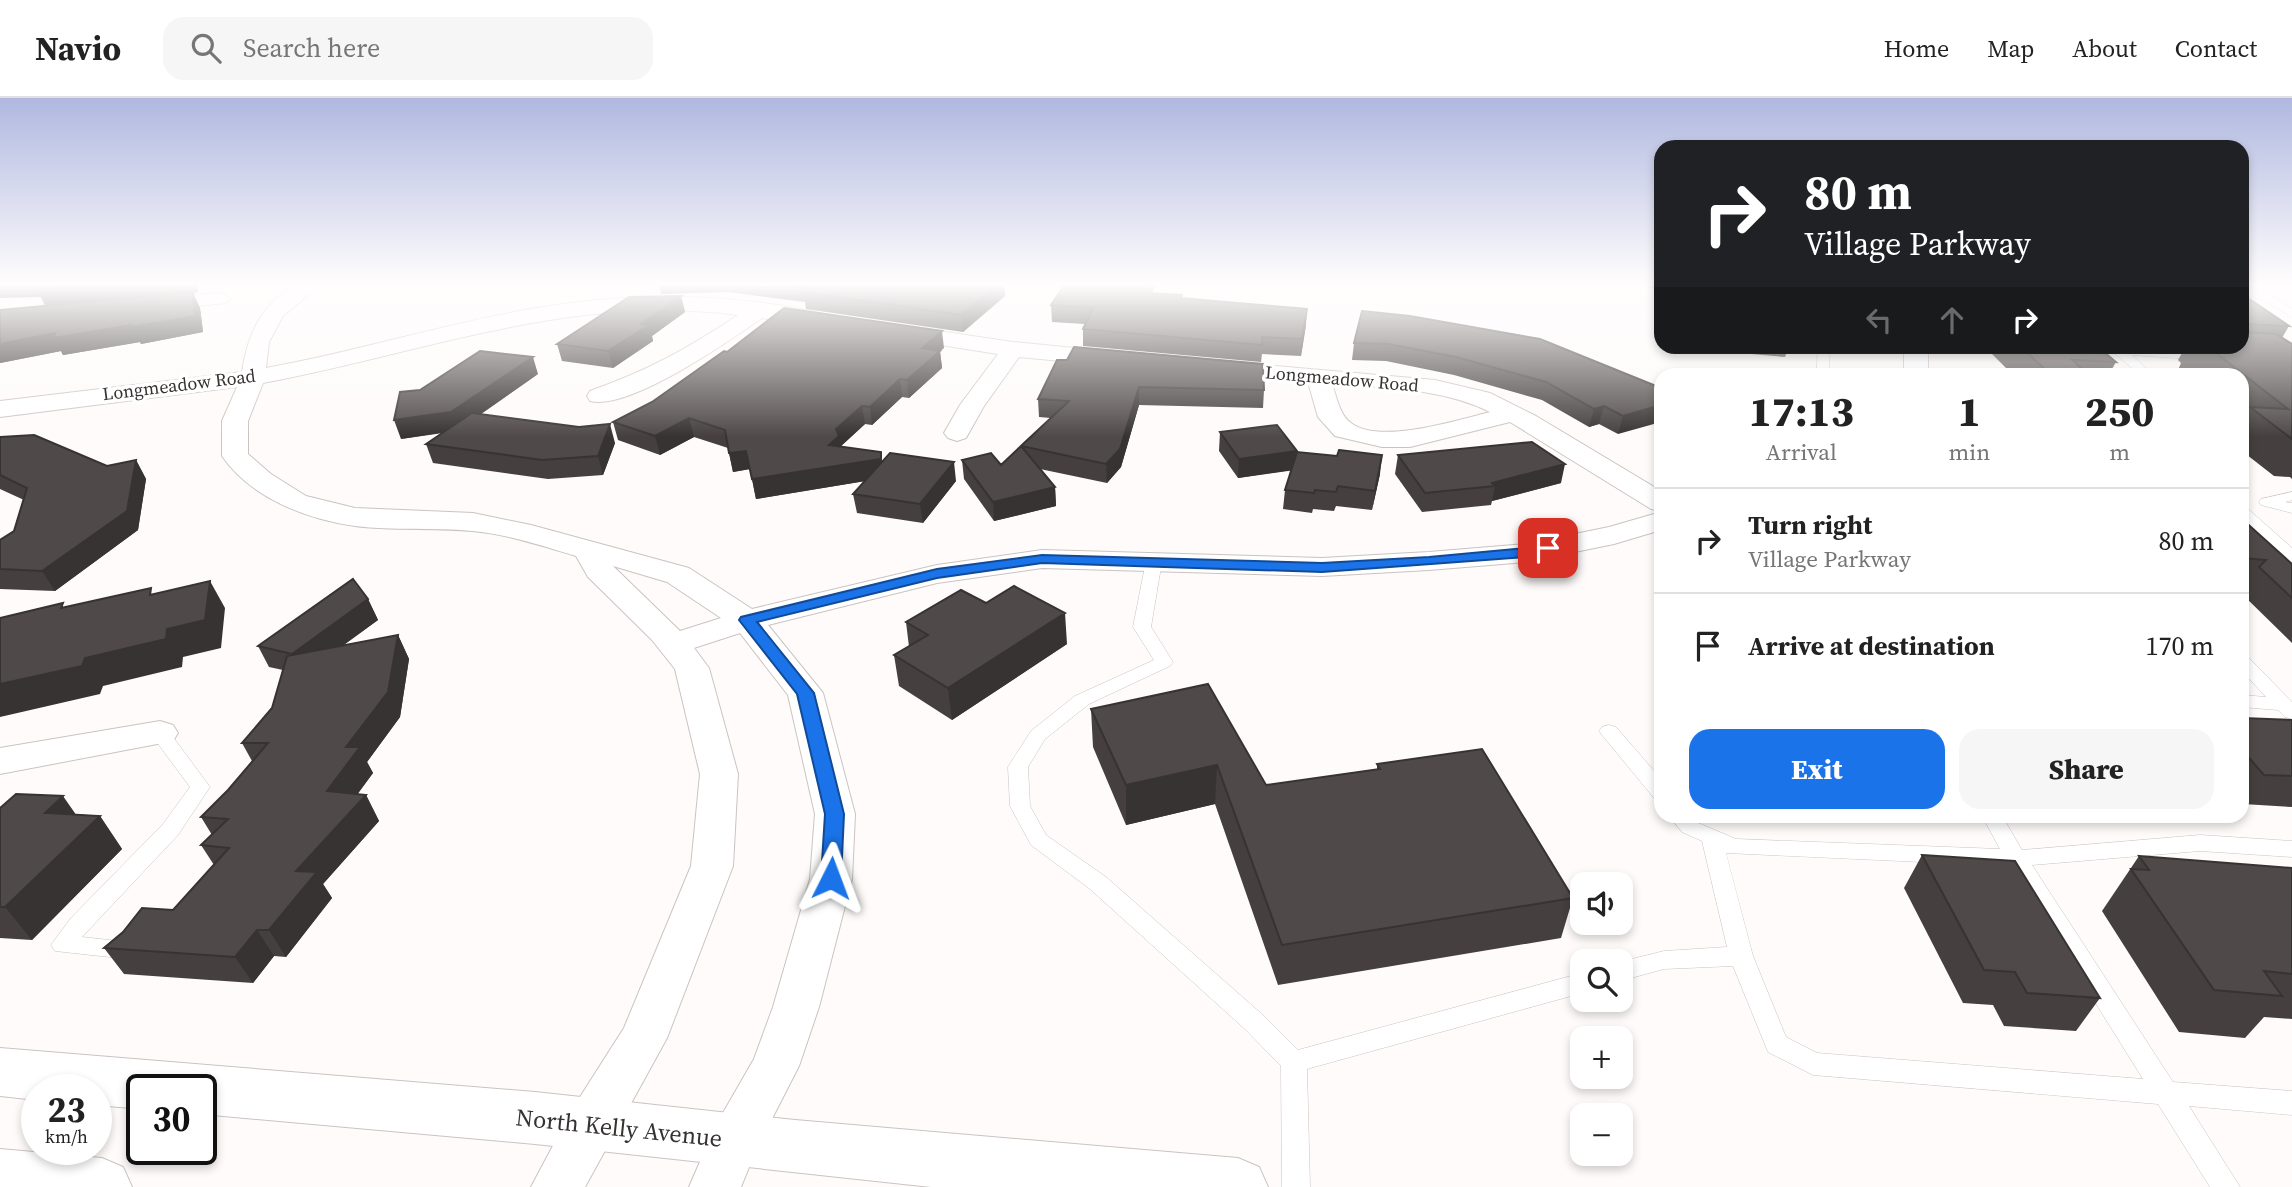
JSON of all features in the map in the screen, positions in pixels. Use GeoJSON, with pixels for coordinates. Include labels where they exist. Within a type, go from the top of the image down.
{"type":"FeatureCollection","features":[{"type":"Feature","properties":{"kind":"street"},"geometry":{"type":"LineString","coordinates":[[262,335],[258,342],[253,378],[235,421],[235,456],[261,480],[296,502],[355,517],[473,522],[520,531],[678,575],[747,620],[805,693],[835,814],[831,878],[796,1007],[775,1066],[724,1164]]}},
{"type":"Feature","properties":{"kind":"street","name":"Longmeadow Road"},"geometry":{"type":"LineString","coordinates":[[0,409],[253,378],[449,335]]}},
{"type":"Feature","properties":{"kind":"street"},"geometry":{"type":"LineString","coordinates":[[598,396],[639,382],[690,358],[724,335]]}},
{"type":"Feature","properties":{"kind":"street"},"geometry":{"type":"LineString","coordinates":[[917,335],[1013,349],[1135,361]]}},
{"type":"Feature","properties":{"kind":"street"},"geometry":{"type":"LineString","coordinates":[[957,433],[972,405],[1013,349]]}},
{"type":"Feature","properties":{"kind":"street","name":"Longmeadow Road"},"geometry":{"type":"LineString","coordinates":[[1190,366],[1435,387],[1481,398],[1514,414],[1654,499]]}},
{"type":"Feature","properties":{"kind":"street"},"geometry":{"type":"LineString","coordinates":[[1318,377],[1331,417],[1344,431],[1382,439],[1410,439],[1514,414]]}},
{"type":"Feature","properties":{"kind":"street"},"geometry":{"type":"LineString","coordinates":[[672,644],[747,620],[937,574],[1042,559],[1322,567],[1429,561],[1526,553],[1614,535],[1654,523]]}},
{"type":"Feature","properties":{"kind":"street"},"geometry":{"type":"LineString","coordinates":[[557,1187],[643,1038],[712,866],[719,774],[692,668],[672,644],[598,570],[588,551]]}},
{"type":"Feature","properties":{"kind":"street"},"geometry":{"type":"LineString","coordinates":[[0,761],[160,733]]}},
{"type":"Feature","properties":{"kind":"street","name":"North Kelly Avenue"},"geometry":{"type":"LineString","coordinates":[[0,1072],[591,1124],[724,1164],[1238,1187]]}},
{"type":"Feature","properties":{"kind":"street"},"geometry":{"type":"LineString","coordinates":[[0,1177],[102,1187]]}},
{"type":"Feature","properties":{"kind":"lane"},"geometry":{"type":"LineString","coordinates":[[2123,354],[2139,368]]}},
{"type":"Feature","properties":{"kind":"lane"},"geometry":{"type":"LineString","coordinates":[[2180,354],[2217,357]]}},
{"type":"Feature","properties":{"kind":"lane"},"geometry":{"type":"LineString","coordinates":[[2266,502],[2292,496]]}},
{"type":"Feature","properties":{"kind":"lane"},"geometry":{"type":"LineString","coordinates":[[2249,501],[2292,508]]}},
{"type":"Feature","properties":{"kind":"lane"},"geometry":{"type":"LineString","coordinates":[[2249,518],[2292,558]]}},
{"type":"Feature","properties":{"kind":"lane"},"geometry":{"type":"LineString","coordinates":[[1154,561],[1142,628],[1164,662],[1082,700],[1038,734],[1018,766],[1020,806],[1038,840],[1098,883],[1255,1023],[1294,1062],[1296,1187]]}},
{"type":"Feature","properties":{"kind":"lane"},"geometry":{"type":"LineString","coordinates":[[2249,668],[2288,708]]}},
{"type":"Feature","properties":{"kind":"lane"},"geometry":{"type":"LineString","coordinates":[[2249,702],[2288,708]]}},
{"type":"Feature","properties":{"kind":"lane"},"geometry":{"type":"LineString","coordinates":[[1609,731],[1654,785]]}},
{"type":"Feature","properties":{"kind":"lane"},"geometry":{"type":"LineString","coordinates":[[132,950],[63,945],[80,921],[186,814],[200,787],[160,733]]}},
{"type":"Feature","properties":{"kind":"lane"},"geometry":{"type":"LineString","coordinates":[[1685,823],[1733,847],[2016,859],[2200,843],[2292,849]]}},
{"type":"Feature","properties":{"kind":"lane"},"geometry":{"type":"LineString","coordinates":[[1996,823],[2016,859],[2226,1187]]}},
{"type":"Feature","properties":{"kind":"lane"},"geometry":{"type":"LineString","coordinates":[[1711,837],[1741,956],[1777,1044],[1813,1064],[2292,1103]]}},
{"type":"Feature","properties":{"kind":"lane"},"geometry":{"type":"LineString","coordinates":[[1633,968],[1664,960],[1741,956]]}},
{"type":"Feature","properties":{"kind":"lane"},"geometry":{"type":"LineString","coordinates":[[1294,1062],[1570,986]]}},
{"type":"Feature","properties":{"kind":"building"},"geometry":{"type":"Polygon","coordinates":[[[0,335],[46,335],[0,344],[0,335]]]}},
{"type":"Feature","properties":{"kind":"building"},"geometry":{"type":"Polygon","coordinates":[[[571,335],[634,335],[608,351],[557,344],[571,335]]]}},
{"type":"Feature","properties":{"kind":"building"},"geometry":{"type":"Polygon","coordinates":[[[749,335],[938,335],[922,348],[940,351],[907,380],[900,379],[870,407],[862,406],[836,429],[839,436],[829,445],[881,452],[881,459],[752,479],[746,451],[729,453],[725,430],[689,418],[655,436],[613,422],[652,402],[724,351],[727,352],[749,335]]]}},
{"type":"Feature","properties":{"kind":"building"},"geometry":{"type":"Polygon","coordinates":[[[1148,335],[1303,335],[1302,339],[1262,337],[1262,345],[1148,335]]]}},
{"type":"Feature","properties":{"kind":"building"},"geometry":{"type":"Polygon","coordinates":[[[1356,335],[1516,335],[1540,339],[1654,385],[1654,407],[1623,416],[1604,406],[1594,409],[1546,382],[1456,357],[1388,344],[1354,343],[1356,335]]]}},
{"type":"Feature","properties":{"kind":"building"},"geometry":{"type":"Polygon","coordinates":[[[2249,335],[2277,335],[2292,344],[2292,439],[2250,407],[2288,409],[2249,379],[2249,368],[2235,368],[2217,354],[2249,354],[2249,335]]]}},
{"type":"Feature","properties":{"kind":"building"},"geometry":{"type":"Polygon","coordinates":[[[1074,347],[1263,364],[1264,390],[1139,387],[1120,449],[1106,464],[1021,446],[1069,401],[1038,399],[1057,360],[1067,360],[1074,347]]]}},
{"type":"Feature","properties":{"kind":"building"},"geometry":{"type":"Polygon","coordinates":[[[480,351],[533,357],[451,412],[394,420],[400,392],[420,390],[480,351]]]}},
{"type":"Feature","properties":{"kind":"building"},"geometry":{"type":"Polygon","coordinates":[[[2029,354],[2106,354],[2116,362],[2072,360],[2081,368],[2044,368],[2029,354]]]}},
{"type":"Feature","properties":{"kind":"building"},"geometry":{"type":"Polygon","coordinates":[[[472,413],[579,427],[610,424],[598,456],[542,460],[426,444],[472,413]]]}},
{"type":"Feature","properties":{"kind":"building"},"geometry":{"type":"Polygon","coordinates":[[[1277,425],[1297,451],[1239,459],[1220,432],[1277,425]]]}},
{"type":"Feature","properties":{"kind":"building"},"geometry":{"type":"Polygon","coordinates":[[[34,435],[107,466],[136,460],[127,511],[42,571],[0,569],[0,540],[14,531],[27,488],[0,475],[0,437],[34,435]]]}},
{"type":"Feature","properties":{"kind":"building"},"geometry":{"type":"Polygon","coordinates":[[[1532,442],[1565,464],[1492,483],[1495,486],[1425,493],[1398,455],[1532,442]]]}},
{"type":"Feature","properties":{"kind":"building"},"geometry":{"type":"Polygon","coordinates":[[[1021,446],[1055,487],[993,502],[962,460],[991,453],[1001,465],[1021,446]]]}},
{"type":"Feature","properties":{"kind":"building"},"geometry":{"type":"Polygon","coordinates":[[[1339,450],[1382,455],[1375,491],[1338,486],[1336,492],[1285,490],[1297,452],[1337,456],[1339,450]]]}},
{"type":"Feature","properties":{"kind":"building"},"geometry":{"type":"Polygon","coordinates":[[[890,453],[954,462],[920,504],[853,494],[890,453]]]}},
{"type":"Feature","properties":{"kind":"building"},"geometry":{"type":"Polygon","coordinates":[[[2249,525],[2292,564],[2292,598],[2259,567],[2266,560],[2249,559],[2249,525]]]}},
{"type":"Feature","properties":{"kind":"building"},"geometry":{"type":"Polygon","coordinates":[[[353,579],[368,599],[292,654],[258,646],[353,579]]]}},
{"type":"Feature","properties":{"kind":"building"},"geometry":{"type":"Polygon","coordinates":[[[210,581],[205,620],[167,629],[166,639],[85,658],[82,666],[0,684],[0,618],[63,603],[61,608],[151,588],[150,595],[210,581]]]}},
{"type":"Feature","properties":{"kind":"building"},"geometry":{"type":"Polygon","coordinates":[[[1014,586],[1065,613],[948,688],[894,655],[928,635],[906,622],[961,590],[986,603],[1014,586]]]}},
{"type":"Feature","properties":{"kind":"building"},"geometry":{"type":"Polygon","coordinates":[[[398,635],[388,692],[346,747],[360,747],[327,791],[366,795],[296,871],[317,872],[269,930],[257,930],[235,957],[104,948],[123,932],[142,908],[173,910],[229,848],[201,845],[228,819],[201,817],[268,743],[242,743],[272,708],[287,656],[398,635]]]}},
{"type":"Feature","properties":{"kind":"building"},"geometry":{"type":"Polygon","coordinates":[[[1208,684],[1266,785],[1380,769],[1377,764],[1482,749],[1570,893],[1570,898],[1282,945],[1217,765],[1126,785],[1091,709],[1208,684]]]}},
{"type":"Feature","properties":{"kind":"building"},"geometry":{"type":"Polygon","coordinates":[[[2249,718],[2292,720],[2292,776],[2264,775],[2249,758],[2249,718]]]}},
{"type":"Feature","properties":{"kind":"building"},"geometry":{"type":"Polygon","coordinates":[[[16,794],[63,796],[45,813],[100,816],[5,907],[0,907],[0,808],[16,794]]]}},
{"type":"Feature","properties":{"kind":"building"},"geometry":{"type":"Polygon","coordinates":[[[1922,855],[2015,861],[2100,998],[2027,993],[2015,972],[1984,970],[1922,855]]]}},
{"type":"Feature","properties":{"kind":"building"},"geometry":{"type":"Polygon","coordinates":[[[2139,856],[2292,868],[2292,974],[2264,971],[2282,996],[2214,990],[2131,869],[2149,870],[2139,856]]]}},
{"type":"Feature","properties":{"kind":"route"},"geometry":{"type":"LineString","coordinates":[[831,878],[835,814],[805,693],[747,620],[937,574],[1042,559],[1322,567],[1526,553],[1548,548]]}}]}
